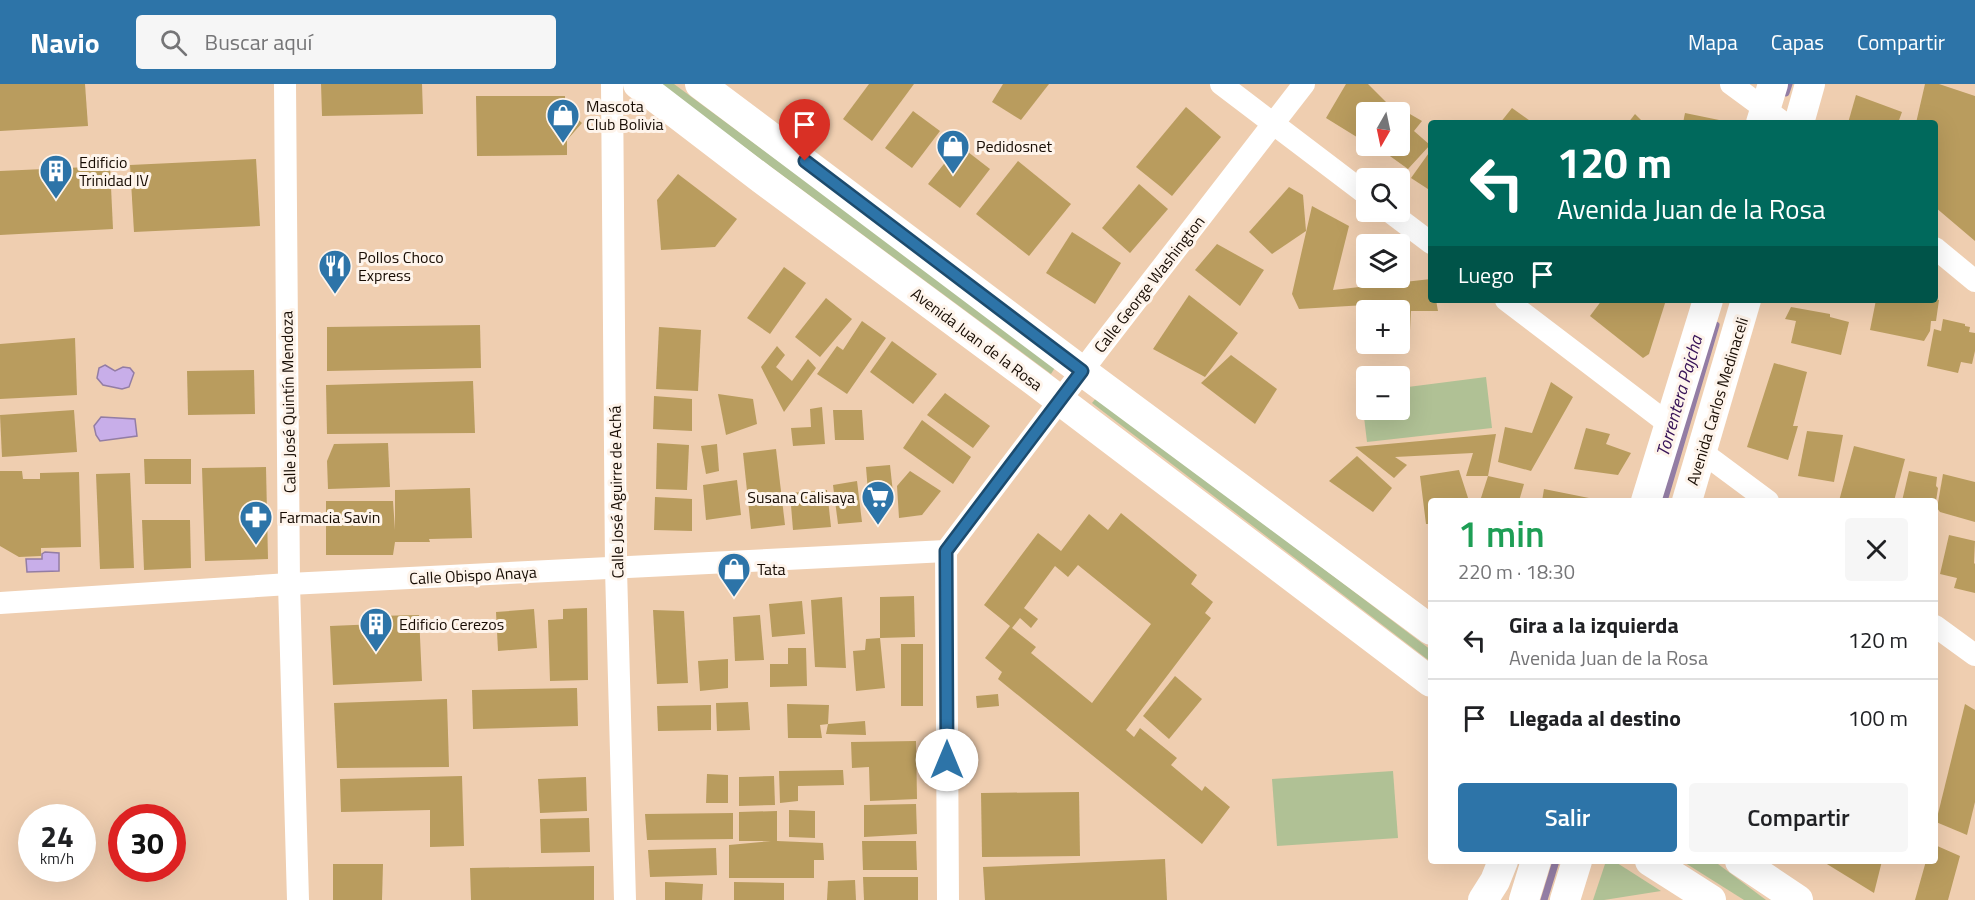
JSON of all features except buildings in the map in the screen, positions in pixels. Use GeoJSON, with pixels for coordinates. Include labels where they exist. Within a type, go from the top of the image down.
{"type":"FeatureCollection","features":[{"type":"Feature","properties":{"kind":"main road","name":"Avenida Juan de la Rosa"},"geometry":{"type":"LineString","coordinates":[[638,84],[1428,680]]}},
{"type":"Feature","properties":{"kind":"main road"},"geometry":{"type":"LineString","coordinates":[[700,84],[1428,628]]}},
{"type":"Feature","properties":{"kind":"main road"},"geometry":{"type":"LineString","coordinates":[[1800,120],[1810,84]]}},
{"type":"Feature","properties":{"kind":"main road"},"geometry":{"type":"LineString","coordinates":[[1647,498],[1707,303]]}},
{"type":"Feature","properties":{"kind":"main road","name":"Avenida Carlos Medinaceli"},"geometry":{"type":"LineString","coordinates":[[1688,498],[1745,303]]}},
{"type":"Feature","properties":{"kind":"main road"},"geometry":{"type":"LineString","coordinates":[[1483,900],[1495,881],[1502,864]]}},
{"type":"Feature","properties":{"kind":"main road"},"geometry":{"type":"LineString","coordinates":[[1524,900],[1535,864]]}},
{"type":"Feature","properties":{"kind":"main road"},"geometry":{"type":"LineString","coordinates":[[1565,900],[1576,864]]}},
{"type":"Feature","properties":{"kind":"main road"},"geometry":{"type":"LineString","coordinates":[[1654,864],[1700,899]]}},
{"type":"Feature","properties":{"kind":"main road"},"geometry":{"type":"LineString","coordinates":[[1744,864],[1798,900]]}},
{"type":"Feature","properties":{"kind":"street","name":"Calle José Quintín Mendoza"},"geometry":{"type":"LineString","coordinates":[[285,84],[290,584],[298,900]]}},
{"type":"Feature","properties":{"kind":"street","name":"Calle José Aguirre de Achá"},"geometry":{"type":"LineString","coordinates":[[612,84],[616,569],[625,900]]}},
{"type":"Feature","properties":{"kind":"street"},"geometry":{"type":"LineString","coordinates":[[1221,84],[1356,186]]}},
{"type":"Feature","properties":{"kind":"street","name":"Calle George Washington"},"geometry":{"type":"LineString","coordinates":[[946,551],[1304,84]]}},
{"type":"Feature","properties":{"kind":"street"},"geometry":{"type":"LineString","coordinates":[[1731,84],[1771,110]]}},
{"type":"Feature","properties":{"kind":"street"},"geometry":{"type":"LineString","coordinates":[[1403,222],[1428,241]]}},
{"type":"Feature","properties":{"kind":"street"},"geometry":{"type":"LineString","coordinates":[[1938,250],[1975,281]]}},
{"type":"Feature","properties":{"kind":"street"},"geometry":{"type":"LineString","coordinates":[[1510,303],[1670,425]]}},
{"type":"Feature","properties":{"kind":"street"},"geometry":{"type":"LineString","coordinates":[[1702,452],[1764,498]]}},
{"type":"Feature","properties":{"kind":"street","name":"Calle Obispo Anaya"},"geometry":{"type":"LineString","coordinates":[[0,603],[290,584],[946,551]]}},
{"type":"Feature","properties":{"kind":"street"},"geometry":{"type":"LineString","coordinates":[[946,551],[948,900]]}},
{"type":"Feature","properties":{"kind":"street"},"geometry":{"type":"LineString","coordinates":[[1938,628],[1975,656]]}},
{"type":"Feature","properties":{"kind":"green space"},"geometry":{"type":"Polygon","coordinates":[[[659,84],[674,84],[1056,366],[1051,374],[659,84]]]}},
{"type":"Feature","properties":{"kind":"green space"},"geometry":{"type":"Polygon","coordinates":[[[1486,377],[1492,428],[1367,442],[1364,420],[1410,420],[1410,387],[1486,377]]]}},
{"type":"Feature","properties":{"kind":"green space"},"geometry":{"type":"Polygon","coordinates":[[[1097,397],[1428,648],[1428,660],[1092,403],[1097,397]]]}},
{"type":"Feature","properties":{"kind":"green space"},"geometry":{"type":"Polygon","coordinates":[[[1393,771],[1398,838],[1277,846],[1272,779],[1393,771]]]}},
{"type":"Feature","properties":{"kind":"green space"},"geometry":{"type":"Polygon","coordinates":[[[1605,864],[1619,864],[1661,891],[1604,900],[1593,900],[1605,864]]]}},
{"type":"Feature","properties":{"kind":"green space"},"geometry":{"type":"Polygon","coordinates":[[[1687,864],[1718,864],[1766,900],[1744,900],[1687,864]]]}},
{"type":"Feature","properties":{"kind":"shaded area"},"geometry":{"type":"Polygon","coordinates":[[[105,365],[115,371],[123,367],[130,368],[134,373],[129,387],[122,389],[103,385],[97,378],[99,368],[105,365]]]}},
{"type":"Feature","properties":{"kind":"shaded area"},"geometry":{"type":"Polygon","coordinates":[[[101,417],[135,419],[137,436],[100,441],[94,426],[101,417]]]}},
{"type":"Feature","properties":{"kind":"shaded area"},"geometry":{"type":"Polygon","coordinates":[[[45,552],[59,553],[59,571],[27,572],[26,559],[42,559],[42,554],[45,552]]]}},
{"type":"Feature","properties":{"kind":"waterway","name":"Torrentera Pajcha"},"geometry":{"type":"LineString","coordinates":[[1786,93],[1789,84]]}},
{"type":"Feature","properties":{"kind":"waterway","name":"Torrentera Pajcha"},"geometry":{"type":"LineString","coordinates":[[1665,498],[1716,325]]}},
{"type":"Feature","properties":{"kind":"waterway","name":"Torrentera Pajcha"},"geometry":{"type":"LineString","coordinates":[[1544,900],[1555,864]]}},
{"type":"Feature","properties":{"kind":"place","name":"Mascota Club Bolivia"},"geometry":{"type":"Point","coordinates":[563,144]}},
{"type":"Feature","properties":{"kind":"place","name":"Pedidosnet"},"geometry":{"type":"Point","coordinates":[953,175]}},
{"type":"Feature","properties":{"kind":"place","name":"Edificio Trinidad IV"},"geometry":{"type":"Point","coordinates":[56,200]}},
{"type":"Feature","properties":{"kind":"place","name":"Pollos Choco Express"},"geometry":{"type":"Point","coordinates":[335,295]}},
{"type":"Feature","properties":{"kind":"place","name":"Susana Calisaya"},"geometry":{"type":"Point","coordinates":[878,526]}},
{"type":"Feature","properties":{"kind":"place","name":"Farmacia Savin"},"geometry":{"type":"Point","coordinates":[256,546]}},
{"type":"Feature","properties":{"kind":"place","name":"Tata"},"geometry":{"type":"Point","coordinates":[734,598]}},
{"type":"Feature","properties":{"kind":"place","name":"Edificio Cerezos"},"geometry":{"type":"Point","coordinates":[376,653]}},
{"type":"Feature","properties":{"kind":"route"},"geometry":{"type":"LineString","coordinates":[[805,161],[1082,371],[946,551],[947,760]]}}]}
